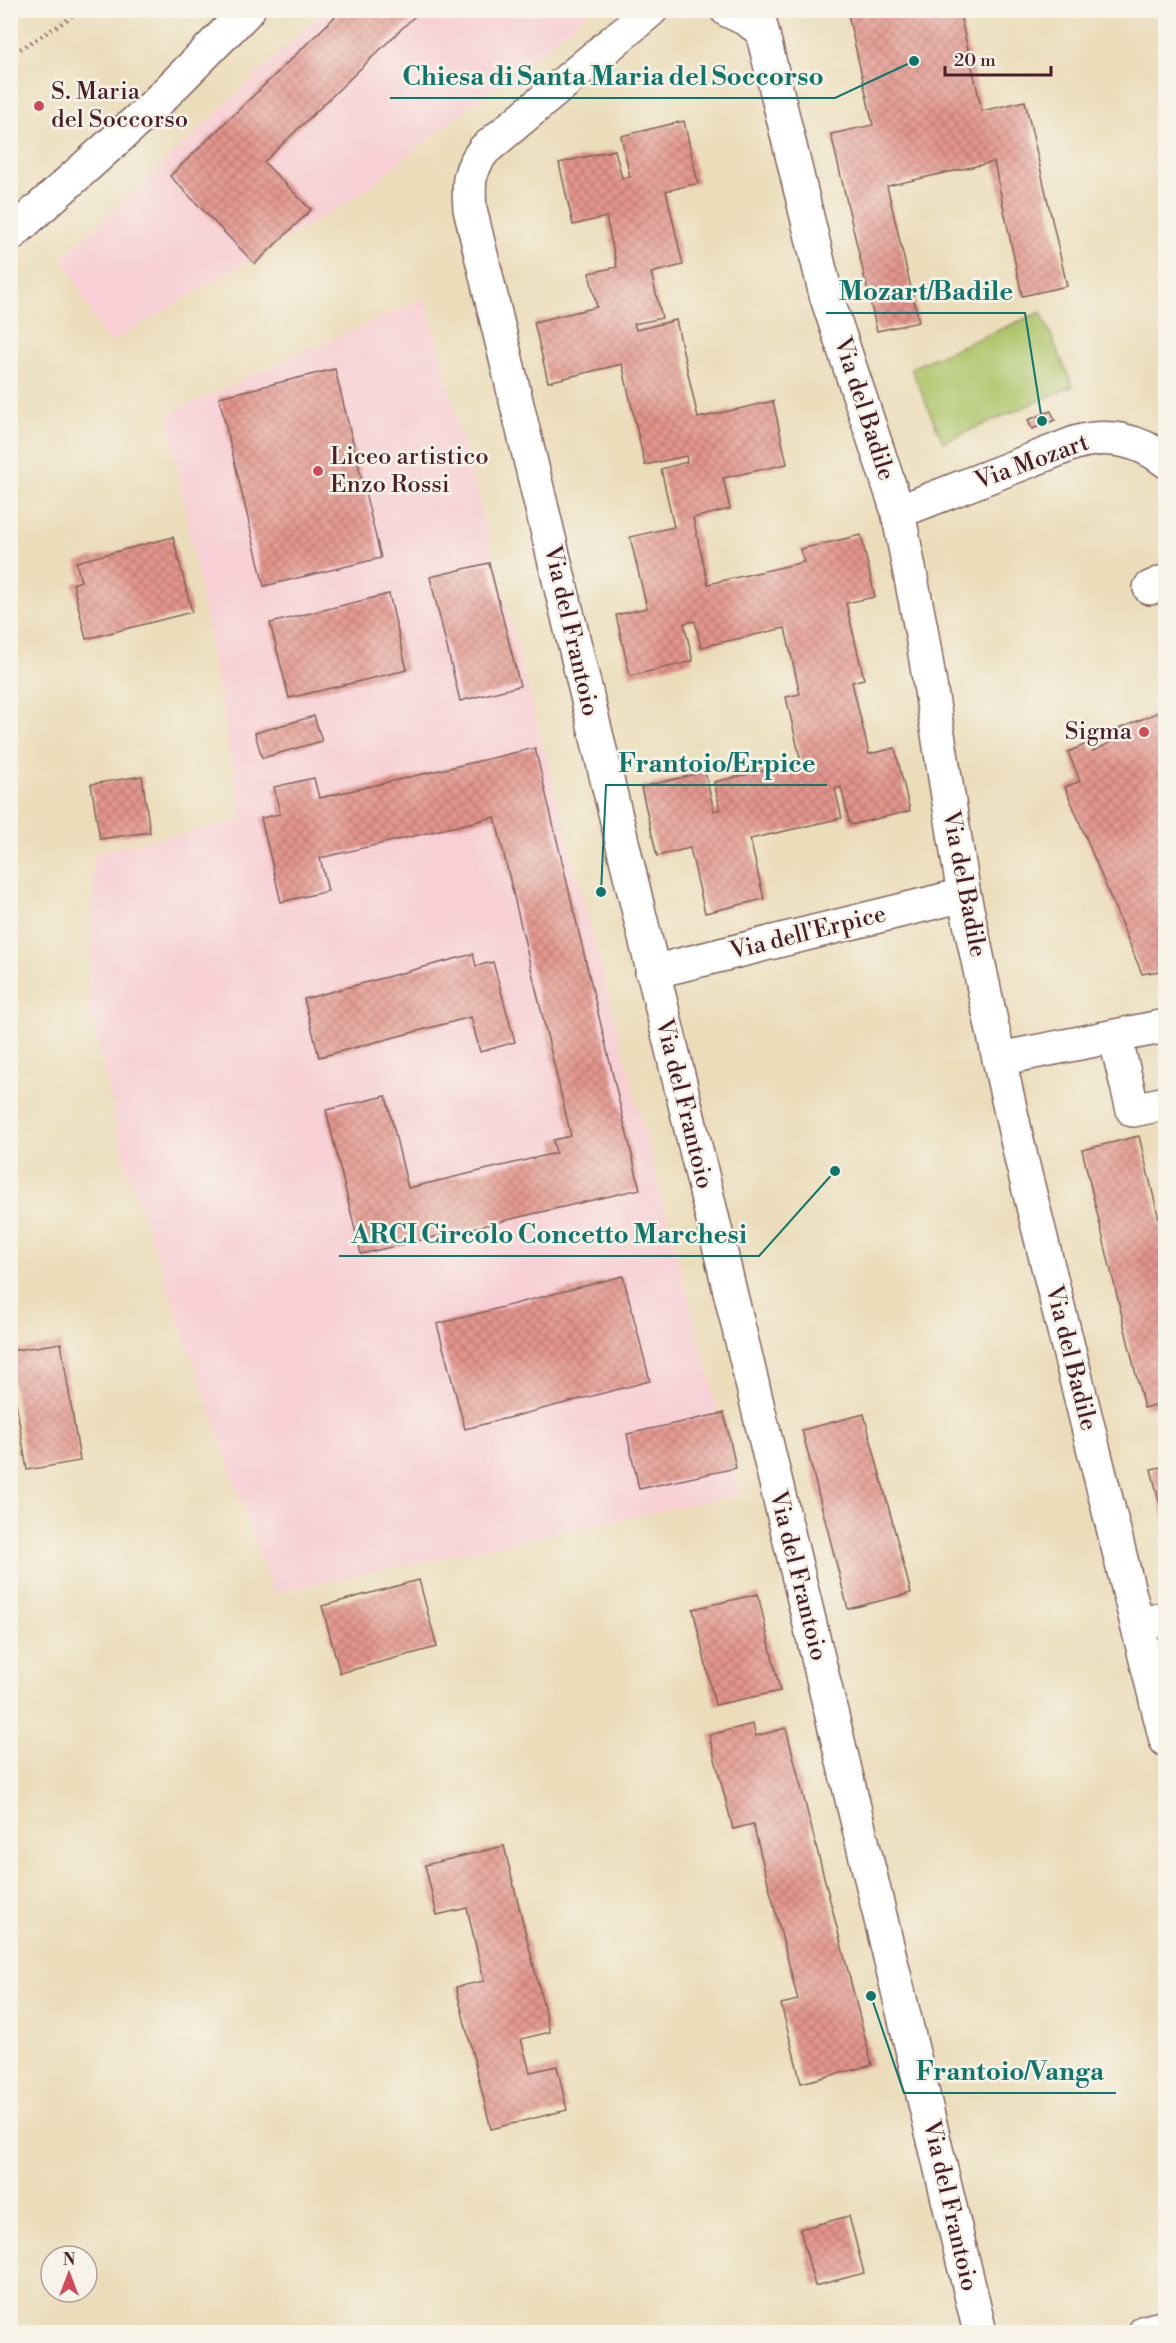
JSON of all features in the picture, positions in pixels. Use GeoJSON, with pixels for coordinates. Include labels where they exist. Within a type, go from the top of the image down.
{"type":"FeatureCollection","features":[{"type":"Feature","properties":{"kind":"street"},"geometry":{"type":"LineString","coordinates":[[10,235],[149,110],[248,10]]}},
{"type":"Feature","properties":{"kind":"street"},"geometry":{"type":"LineString","coordinates":[[727,10],[746,19],[759,20]]}},
{"type":"Feature","properties":{"kind":"street","name":"Via del Frantoio"},"geometry":{"type":"LineString","coordinates":[[649,12],[484,150],[474,164],[469,178],[470,209],[978,2332]]}},
{"type":"Feature","properties":{"kind":"street","name":"Via del Badile"},"geometry":{"type":"LineString","coordinates":[[759,20],[826,295],[898,512],[921,629],[964,895],[999,1059],[1022,1162],[1151,1621],[1166,1740]]}},
{"type":"Feature","properties":{"kind":"street","name":"Via Mozart"},"geometry":{"type":"LineString","coordinates":[[898,512],[1093,438],[1132,443],[1149,449],[1166,460]]}},
{"type":"Feature","properties":{"kind":"street","name":"Via dell'Erpice"},"geometry":{"type":"LineString","coordinates":[[652,972],[964,895]]}},
{"type":"Feature","properties":{"kind":"street"},"geometry":{"type":"LineString","coordinates":[[999,1059],[1166,1026]]}},
{"type":"Feature","properties":{"kind":"street"},"geometry":{"type":"LineString","coordinates":[[1115,1036],[1133,1110],[1166,1103]]}},
{"type":"Feature","properties":{"kind":"street"},"geometry":{"type":"LineString","coordinates":[[1145,2332],[1166,2327]]}},
{"type":"Feature","properties":{"kind":"path"},"geometry":{"type":"LineString","coordinates":[[10,55],[66,21],[78,10]]}},
{"type":"Feature","properties":{"kind":"shaded area"},"geometry":{"type":"Polygon","coordinates":[[[585,10],[588,14],[355,197],[108,344],[63,258],[324,11],[585,10]]]}},
{"type":"Feature","properties":{"kind":"shaded area"},"geometry":{"type":"Polygon","coordinates":[[[425,297],[740,1494],[273,1593],[128,1171],[90,1011],[94,853],[242,820],[168,414],[425,297]]]}},
{"type":"Feature","properties":{"kind":"green space"},"geometry":{"type":"Polygon","coordinates":[[[1041,312],[1073,386],[943,442],[911,368],[1041,312]]]}},
{"type":"Feature","properties":{"kind":"building"},"geometry":{"type":"Polygon","coordinates":[[[342,10],[421,10],[264,162],[311,210],[255,264],[170,176],[342,10]]]}},
{"type":"Feature","properties":{"kind":"building"},"geometry":{"type":"Polygon","coordinates":[[[847,10],[959,10],[982,111],[1025,101],[1067,286],[1022,296],[994,162],[887,186],[919,322],[877,331],[831,134],[873,125],[847,10]]]}},
{"type":"Feature","properties":{"kind":"building"},"geometry":{"type":"Polygon","coordinates":[[[684,121],[698,183],[666,191],[683,265],[651,273],[662,318],[634,324],[636,330],[676,320],[698,418],[773,401],[787,464],[723,478],[730,509],[693,518],[708,584],[804,562],[800,549],[861,535],[875,597],[846,603],[864,679],[852,682],[869,754],[895,748],[910,811],[850,825],[841,787],[835,789],[842,818],[750,839],[764,899],[705,913],[690,848],[657,856],[641,787],[705,772],[714,811],[720,809],[714,782],[801,762],[786,697],[800,694],[785,628],[701,647],[695,621],[684,623],[693,661],[630,676],[616,615],[647,608],[630,537],[674,527],[661,469],[687,462],[686,456],[645,465],[622,364],[548,382],[534,322],[597,307],[589,273],[617,267],[606,217],[573,225],[559,163],[615,150],[622,178],[630,177],[621,136],[684,121]]]}},
{"type":"Feature","properties":{"kind":"building"},"geometry":{"type":"Polygon","coordinates":[[[335,369],[381,558],[264,586],[219,397],[335,369]]]}},
{"type":"Feature","properties":{"kind":"building"},"geometry":{"type":"Polygon","coordinates":[[[1051,411],[1055,420],[1032,429],[1028,420],[1051,411]]]}},
{"type":"Feature","properties":{"kind":"building"},"geometry":{"type":"Polygon","coordinates":[[[173,537],[192,612],[86,639],[73,584],[81,581],[76,562],[173,537]]]}},
{"type":"Feature","properties":{"kind":"building"},"geometry":{"type":"Polygon","coordinates":[[[489,563],[520,686],[460,701],[430,577],[489,563]]]}},
{"type":"Feature","properties":{"kind":"building"},"geometry":{"type":"Polygon","coordinates":[[[389,594],[407,670],[289,698],[270,623],[389,594]]]}},
{"type":"Feature","properties":{"kind":"building"},"geometry":{"type":"Polygon","coordinates":[[[1166,709],[1166,970],[1142,974],[1065,787],[1080,781],[1068,752],[1089,743],[1093,751],[1112,742],[1118,729],[1166,709]]]}},
{"type":"Feature","properties":{"kind":"building"},"geometry":{"type":"Polygon","coordinates":[[[314,716],[322,741],[262,758],[255,733],[314,716]]]}},
{"type":"Feature","properties":{"kind":"building"},"geometry":{"type":"Polygon","coordinates":[[[535,748],[640,1189],[361,1254],[326,1110],[386,1096],[408,1188],[556,1153],[553,1140],[571,1136],[495,817],[320,858],[328,891],[281,902],[261,818],[280,814],[274,787],[314,778],[319,798],[535,748]]]}},
{"type":"Feature","properties":{"kind":"building"},"geometry":{"type":"Polygon","coordinates":[[[142,776],[150,832],[100,839],[91,784],[142,776]]]}},
{"type":"Feature","properties":{"kind":"building"},"geometry":{"type":"Polygon","coordinates":[[[473,954],[476,966],[493,962],[515,1042],[480,1052],[471,1017],[319,1057],[304,999],[473,954]]]}},
{"type":"Feature","properties":{"kind":"building"},"geometry":{"type":"Polygon","coordinates":[[[1139,1136],[1166,1248],[1166,1403],[1144,1408],[1082,1150],[1139,1136]]]}},
{"type":"Feature","properties":{"kind":"building"},"geometry":{"type":"Polygon","coordinates":[[[623,1276],[650,1381],[465,1429],[437,1324],[623,1276]]]}},
{"type":"Feature","properties":{"kind":"building"},"geometry":{"type":"Polygon","coordinates":[[[61,1343],[80,1461],[27,1470],[10,1366],[10,1351],[61,1343]]]}},
{"type":"Feature","properties":{"kind":"building"},"geometry":{"type":"Polygon","coordinates":[[[724,1413],[736,1468],[639,1489],[627,1434],[724,1413]]]}},
{"type":"Feature","properties":{"kind":"building"},"geometry":{"type":"Polygon","coordinates":[[[864,1414],[911,1593],[848,1609],[802,1430],[864,1414]]]}},
{"type":"Feature","properties":{"kind":"building"},"geometry":{"type":"Polygon","coordinates":[[[1166,1466],[1166,1525],[1165,1525],[1151,1469],[1166,1466]]]}},
{"type":"Feature","properties":{"kind":"building"},"geometry":{"type":"Polygon","coordinates":[[[419,1580],[437,1647],[340,1673],[322,1606],[419,1580]]]}},
{"type":"Feature","properties":{"kind":"building"},"geometry":{"type":"Polygon","coordinates":[[[758,1594],[780,1691],[715,1705],[693,1609],[758,1594]]]}},
{"type":"Feature","properties":{"kind":"building"},"geometry":{"type":"Polygon","coordinates":[[[753,1724],[756,1736],[786,1728],[872,2065],[801,2083],[781,2004],[798,2000],[753,1824],[733,1829],[709,1735],[753,1724]]]}},
{"type":"Feature","properties":{"kind":"building"},"geometry":{"type":"Polygon","coordinates":[[[504,1846],[550,2032],[521,2039],[530,2072],[557,2066],[567,2110],[491,2129],[456,1987],[484,1981],[467,1908],[437,1915],[425,1865],[504,1846]]]}},
{"type":"Feature","properties":{"kind":"building"},"geometry":{"type":"Polygon","coordinates":[[[849,2216],[864,2273],[815,2286],[800,2229],[849,2216]]]}},
{"type":"Feature","properties":{"kind":"place","name":"Chiesa di Santa Maria del Soccorso"},"geometry":{"type":"Point","coordinates":[914,61]}},
{"type":"Feature","properties":{"kind":"place","name":"S. Maria del Soccorso"},"geometry":{"type":"Point","coordinates":[39,106]}},
{"type":"Feature","properties":{"kind":"place","name":"Mozart/Badile"},"geometry":{"type":"Point","coordinates":[1042,421]}},
{"type":"Feature","properties":{"kind":"place","name":"Liceo artistico Enzo Rossi"},"geometry":{"type":"Point","coordinates":[318,471]}},
{"type":"Feature","properties":{"kind":"place","name":"Sigma"},"geometry":{"type":"Point","coordinates":[1144,732]}},
{"type":"Feature","properties":{"kind":"place","name":"Frantoio/Erpice"},"geometry":{"type":"Point","coordinates":[601,892]}},
{"type":"Feature","properties":{"kind":"place","name":"ARCI Circolo Concetto Marchesi"},"geometry":{"type":"Point","coordinates":[835,1171]}},
{"type":"Feature","properties":{"kind":"place","name":"Frantoio/Vanga"},"geometry":{"type":"Point","coordinates":[871,1996]}}]}
